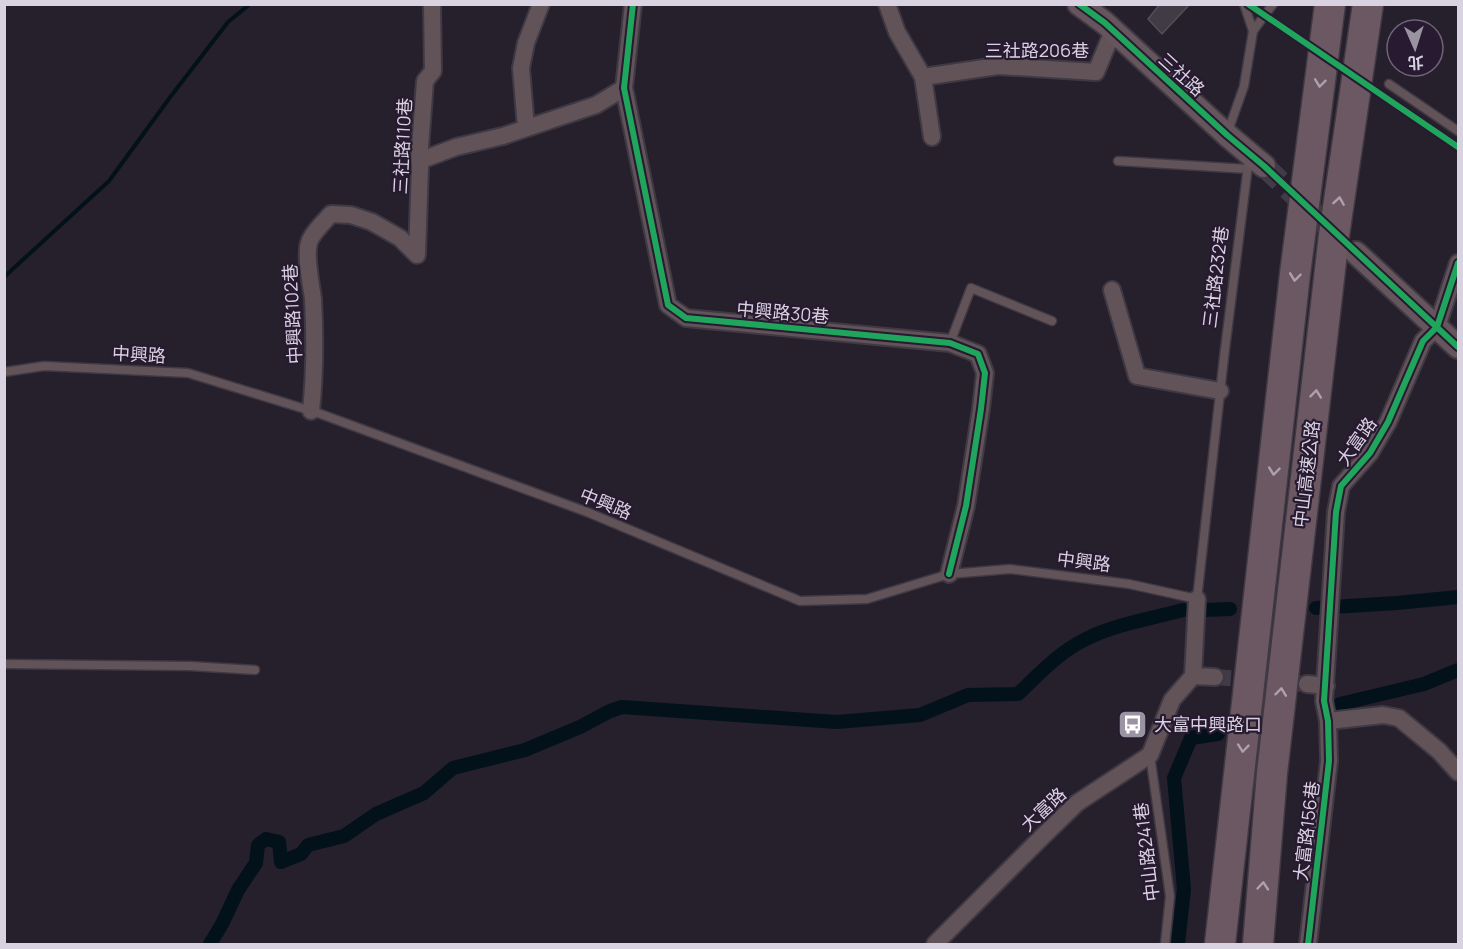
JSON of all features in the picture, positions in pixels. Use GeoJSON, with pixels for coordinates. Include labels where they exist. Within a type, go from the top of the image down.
{"type":"FeatureCollection","features":[{"type":"Feature","properties":{"kind":"highway","name":"中山高速公路"},"geometry":{"type":"LineString","coordinates":[[1220,945],[1295,274],[1330,4]]}},
{"type":"Feature","properties":{"kind":"highway","name":"中山高速公路"},"geometry":{"type":"LineString","coordinates":[[1258,945],[1272,773],[1332,246],[1368,4]]}},
{"type":"Feature","properties":{"kind":"street","name":"三社路110巷"},"geometry":{"type":"LineString","coordinates":[[417,255],[419,161],[425,81],[433,71],[432,4]]}},
{"type":"Feature","properties":{"kind":"street"},"geometry":{"type":"LineString","coordinates":[[526,128],[521,68],[526,43],[541,4]]}},
{"type":"Feature","properties":{"kind":"street","name":"中興路30巷"},"geometry":{"type":"LineString","coordinates":[[633,4],[624,88],[668,305],[686,318],[950,343],[978,354],[985,373],[981,409],[966,506],[949,574]]}},
{"type":"Feature","properties":{"kind":"street"},"geometry":{"type":"LineString","coordinates":[[887,4],[897,32],[923,77],[933,137]]}},
{"type":"Feature","properties":{"kind":"street","name":"三社路"},"geometry":{"type":"LineString","coordinates":[[1080,4],[1227,135],[1254,163]]}},
{"type":"Feature","properties":{"kind":"street","name":"三社路206巷"},"geometry":{"type":"LineString","coordinates":[[923,77],[998,66],[1096,72],[1113,31]]}},
{"type":"Feature","properties":{"kind":"street"},"geometry":{"type":"LineString","coordinates":[[419,161],[456,147],[503,136],[596,105],[624,88]]}},
{"type":"Feature","properties":{"kind":"street","name":"中興路102巷"},"geometry":{"type":"LineString","coordinates":[[310,411],[315,348],[309,240],[331,214],[351,215],[372,222],[400,238],[417,255]]}},
{"type":"Feature","properties":{"kind":"street"},"geometry":{"type":"LineString","coordinates":[[1356,253],[1458,347]]}},
{"type":"Feature","properties":{"kind":"street","name":"大富路"},"geometry":{"type":"LineString","coordinates":[[1328,721],[1324,701],[1336,512],[1341,486],[1370,453],[1388,422],[1424,341],[1437,327],[1458,263]]}},
{"type":"Feature","properties":{"kind":"street"},"geometry":{"type":"LineString","coordinates":[[1112,290],[1137,376],[1221,391]]}},
{"type":"Feature","properties":{"kind":"street"},"geometry":{"type":"LineString","coordinates":[[1150,755],[1172,700],[1193,676],[1197,599]]}},
{"type":"Feature","properties":{"kind":"street"},"geometry":{"type":"LineString","coordinates":[[1193,676],[1215,677]]}},
{"type":"Feature","properties":{"kind":"street"},"geometry":{"type":"LineString","coordinates":[[1306,684],[1326,686]]}},
{"type":"Feature","properties":{"kind":"street"},"geometry":{"type":"LineString","coordinates":[[1328,721],[1383,715],[1399,718],[1439,752],[1458,772]]}},
{"type":"Feature","properties":{"kind":"street","name":"大富路156巷"},"geometry":{"type":"LineString","coordinates":[[1308,945],[1329,761],[1328,721]]}},
{"type":"Feature","properties":{"kind":"street","name":"大富路"},"geometry":{"type":"LineString","coordinates":[[935,945],[1077,803],[1150,755]]}},
{"type":"Feature","properties":{"kind":"lane"},"geometry":{"type":"LineString","coordinates":[[1227,135],[1244,86],[1253,31],[1244,4]]}},
{"type":"Feature","properties":{"kind":"lane"},"geometry":{"type":"LineString","coordinates":[[1253,31],[1274,4]]}},
{"type":"Feature","properties":{"kind":"lane"},"geometry":{"type":"LineString","coordinates":[[1389,84],[1458,131]]}},
{"type":"Feature","properties":{"kind":"lane"},"geometry":{"type":"LineString","coordinates":[[1118,161],[1254,163]]}},
{"type":"Feature","properties":{"kind":"lane","name":"三社路232巷"},"geometry":{"type":"LineString","coordinates":[[1197,599],[1221,391],[1254,163]]}},
{"type":"Feature","properties":{"kind":"lane"},"geometry":{"type":"LineString","coordinates":[[950,343],[971,288],[1052,321]]}},
{"type":"Feature","properties":{"kind":"lane","name":"中興路"},"geometry":{"type":"LineString","coordinates":[[4,372],[44,366],[188,373],[310,411],[588,512],[800,601],[867,599],[949,574],[1010,569],[1129,584],[1197,599]]}},
{"type":"Feature","properties":{"kind":"lane"},"geometry":{"type":"LineString","coordinates":[[4,664],[190,666],[255,670]]}},
{"type":"Feature","properties":{"kind":"lane","name":"中山路241巷"},"geometry":{"type":"LineString","coordinates":[[1150,755],[1170,896],[1166,945]]}},
{"type":"Feature","properties":{"kind":"building"},"geometry":{"type":"Polygon","coordinates":[[[1160,4],[1190,4],[1162,34],[1148,19],[1160,4]]]}},
{"type":"Feature","properties":{"kind":"waterway"},"geometry":{"type":"LineString","coordinates":[[4,277],[109,181],[228,22],[250,4]]}},
{"type":"Feature","properties":{"kind":"waterway"},"geometry":{"type":"LineString","coordinates":[[1316,608],[1458,597]]}},
{"type":"Feature","properties":{"kind":"waterway"},"geometry":{"type":"LineString","coordinates":[[1204,610],[1230,609]]}},
{"type":"Feature","properties":{"kind":"waterway"},"geometry":{"type":"LineString","coordinates":[[210,944],[238,890],[256,863],[258,845],[266,839],[279,842],[281,862],[301,854],[308,845],[344,836],[376,814],[424,793],[453,768],[525,750],[580,727],[610,711],[622,707],[837,722],[920,715],[968,695],[1018,694],[1058,657],[1076,644],[1121,626],[1183,610]]}},
{"type":"Feature","properties":{"kind":"waterway"},"geometry":{"type":"LineString","coordinates":[[1340,704],[1424,684],[1458,670]]}},
{"type":"Feature","properties":{"kind":"waterway"},"geometry":{"type":"LineString","coordinates":[[1178,944],[1184,889],[1174,778],[1191,738],[1218,734]]}},
{"type":"Feature","properties":{"kind":"tunnel"},"geometry":{"type":"LineString","coordinates":[[1264,166],[1342,240]]}},
{"type":"Feature","properties":{"kind":"tunnel"},"geometry":{"type":"LineString","coordinates":[[1215,677],[1307,684]]}},
{"type":"Feature","properties":{"kind":"cycle path"},"geometry":{"type":"LineString","coordinates":[[633,4],[624,88],[668,305],[686,318],[950,343],[978,354],[985,373],[981,409],[966,506],[949,574]]}},
{"type":"Feature","properties":{"kind":"cycle path"},"geometry":{"type":"LineString","coordinates":[[1079,4],[1105,23],[1264,166],[1458,347]]}},
{"type":"Feature","properties":{"kind":"cycle path"},"geometry":{"type":"LineString","coordinates":[[1248,4],[1458,147]]}},
{"type":"Feature","properties":{"kind":"cycle path"},"geometry":{"type":"LineString","coordinates":[[1308,944],[1329,761],[1328,721],[1324,701],[1336,512],[1341,486],[1370,453],[1388,422],[1423,341],[1437,327],[1458,263]]}},
{"type":"Feature","properties":{"kind":"place","name":"大富中興路口"},"geometry":{"type":"Point","coordinates":[1133,724]}}]}
